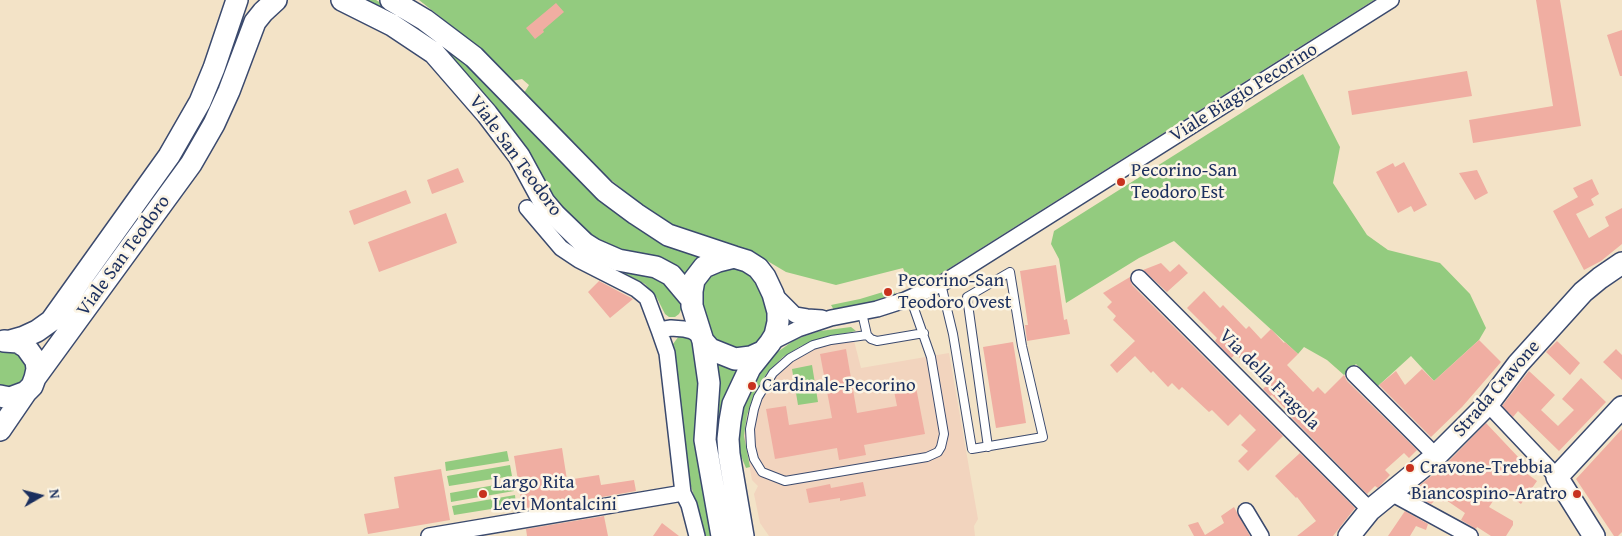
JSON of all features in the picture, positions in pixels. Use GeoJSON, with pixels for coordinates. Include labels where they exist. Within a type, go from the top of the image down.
{"type":"FeatureCollection","features":[{"type":"Feature","properties":{"kind":"main road"},"geometry":{"type":"LineString","coordinates":[[3,341],[24,337],[51,321],[170,156],[200,102],[214,68],[237,0]]}},
{"type":"Feature","properties":{"kind":"main road"},"geometry":{"type":"LineString","coordinates":[[265,0],[275,0]]}},
{"type":"Feature","properties":{"kind":"main road","name":"Viale San Teodoro"},"geometry":{"type":"LineString","coordinates":[[0,430],[190,164],[214,124],[229,91],[255,22],[275,0]]}},
{"type":"Feature","properties":{"kind":"main road","name":"Viale San Teodoro"},"geometry":{"type":"LineString","coordinates":[[342,0],[392,25],[434,53],[487,114],[520,156],[544,202],[555,216],[584,243],[618,260],[656,267],[664,271],[671,275],[692,303]]}},
{"type":"Feature","properties":{"kind":"main road"},"geometry":{"type":"LineString","coordinates":[[391,0],[425,20],[474,56],[605,191],[628,209],[668,235],[747,261],[758,268],[773,294],[778,312],[778,322],[775,335],[750,368],[743,382],[734,404],[730,421],[729,454],[743,536]]}},
{"type":"Feature","properties":{"kind":"main road"},"geometry":{"type":"LineString","coordinates":[[722,536],[705,440],[709,383],[702,339],[692,303],[694,280],[704,267],[734,257]]}},
{"type":"Feature","properties":{"kind":"main road","name":"Strada Cravone"},"geometry":{"type":"LineString","coordinates":[[1349,536],[1370,510],[1436,456],[1488,404],[1518,364],[1583,292],[1622,263]]}},
{"type":"Feature","properties":{"kind":"main road"},"geometry":{"type":"LineString","coordinates":[[702,339],[710,349],[735,359],[750,357],[766,347]]}},
{"type":"Feature","properties":{"kind":"main road"},"geometry":{"type":"LineString","coordinates":[[0,396],[10,398],[31,385],[37,369],[32,353],[26,347],[18,342],[3,341]]}},
{"type":"Feature","properties":{"kind":"main road"},"geometry":{"type":"LineString","coordinates":[[1594,536],[1557,477],[1622,407]]}},
{"type":"Feature","properties":{"kind":"street","name":"Viale Biagio Pecorino"},"geometry":{"type":"LineString","coordinates":[[832,318],[862,313],[910,297],[941,284],[1391,0]]}},
{"type":"Feature","properties":{"kind":"street"},"geometry":{"type":"LineString","coordinates":[[527,208],[561,248],[579,260],[636,289],[647,298],[665,329],[683,493],[690,505],[697,536]]}},
{"type":"Feature","properties":{"kind":"street","name":"Via della Fragola"},"geometry":{"type":"LineString","coordinates":[[1139,278],[1370,510]]}},
{"type":"Feature","properties":{"kind":"street"},"geometry":{"type":"LineString","coordinates":[[773,294],[795,314],[807,317],[832,318]]}},
{"type":"Feature","properties":{"kind":"street"},"geometry":{"type":"LineString","coordinates":[[665,329],[684,316],[692,303]]}},
{"type":"Feature","properties":{"kind":"street"},"geometry":{"type":"LineString","coordinates":[[766,347],[798,329],[832,318]]}},
{"type":"Feature","properties":{"kind":"street"},"geometry":{"type":"LineString","coordinates":[[665,329],[692,331],[702,339]]}},
{"type":"Feature","properties":{"kind":"street"},"geometry":{"type":"LineString","coordinates":[[1354,374],[1436,456]]}},
{"type":"Feature","properties":{"kind":"street"},"geometry":{"type":"LineString","coordinates":[[1488,404],[1557,477]]}},
{"type":"Feature","properties":{"kind":"street"},"geometry":{"type":"LineString","coordinates":[[429,536],[683,493]]}},
{"type":"Feature","properties":{"kind":"street"},"geometry":{"type":"LineString","coordinates":[[1391,493],[1470,536]]}},
{"type":"Feature","properties":{"kind":"street"},"geometry":{"type":"LineString","coordinates":[[1246,511],[1258,535]]}},
{"type":"Feature","properties":{"kind":"lane"},"geometry":{"type":"LineString","coordinates":[[941,284],[953,334],[972,450],[1042,437],[1022,346],[1010,272],[967,297],[988,446]]}},
{"type":"Feature","properties":{"kind":"lane"},"geometry":{"type":"LineString","coordinates":[[867,334],[831,340],[813,346],[790,358],[773,373],[758,397],[750,429],[754,459],[762,472],[785,481],[927,457],[938,452],[944,441],[944,434],[931,357],[910,297]]}},
{"type":"Feature","properties":{"kind":"lane"},"geometry":{"type":"LineString","coordinates":[[862,313],[867,334],[871,339],[877,341],[924,333]]}},
{"type":"Feature","properties":{"kind":"shaded area"},"geometry":{"type":"Polygon","coordinates":[[[852,333],[861,368],[949,353],[978,519],[974,526],[975,536],[769,536],[760,523],[754,494],[758,486],[752,480],[744,436],[747,415],[755,392],[767,373],[790,352],[819,339],[852,333]]]}},
{"type":"Feature","properties":{"kind":"green space"},"geometry":{"type":"Polygon","coordinates":[[[358,0],[376,0],[435,35],[547,139],[702,256],[687,281],[600,244],[560,211],[505,126],[358,0]]]}},
{"type":"Feature","properties":{"kind":"green space"},"geometry":{"type":"Polygon","coordinates":[[[419,0],[1374,0],[912,290],[903,268],[836,285],[786,272],[754,253],[678,229],[654,216],[604,174],[524,93],[529,85],[522,79],[512,81],[482,50],[419,0]]]}},
{"type":"Feature","properties":{"kind":"green space"},"geometry":{"type":"Polygon","coordinates":[[[1303,74],[1340,147],[1333,183],[1367,235],[1388,250],[1440,263],[1470,294],[1486,328],[1479,340],[1434,381],[1411,356],[1378,386],[1356,364],[1344,375],[1327,360],[1304,347],[1298,354],[1174,241],[1139,258],[1066,303],[1059,259],[1051,244],[1054,231],[1303,74]]]}},
{"type":"Feature","properties":{"kind":"green space"},"geometry":{"type":"Polygon","coordinates":[[[539,205],[551,220],[663,277],[680,301],[682,308],[679,314],[675,317],[669,317],[665,314],[657,298],[645,284],[604,263],[568,248],[539,205]]]}},
{"type":"Feature","properties":{"kind":"green space"},"geometry":{"type":"Polygon","coordinates":[[[732,265],[757,278],[770,315],[762,341],[737,352],[711,339],[700,311],[702,281],[706,275],[732,265]]]}},
{"type":"Feature","properties":{"kind":"green space"},"geometry":{"type":"Polygon","coordinates":[[[893,289],[895,294],[857,307],[834,310],[831,305],[860,299],[893,289]]]}},
{"type":"Feature","properties":{"kind":"green space"},"geometry":{"type":"Polygon","coordinates":[[[851,327],[856,331],[827,337],[801,346],[783,357],[767,373],[755,392],[747,415],[744,436],[750,467],[746,468],[737,446],[737,432],[747,391],[772,356],[802,337],[820,331],[851,327]]]}},
{"type":"Feature","properties":{"kind":"green space"},"geometry":{"type":"Polygon","coordinates":[[[683,334],[689,338],[695,347],[697,359],[712,536],[706,536],[688,476],[673,344],[683,334]]]}},
{"type":"Feature","properties":{"kind":"green space"},"geometry":{"type":"Polygon","coordinates":[[[7,349],[19,352],[28,368],[24,381],[13,389],[0,387],[0,351],[7,349]]]}},
{"type":"Feature","properties":{"kind":"green space"},"geometry":{"type":"Polygon","coordinates":[[[715,362],[737,367],[735,377],[736,536],[714,439],[715,362]]]}},
{"type":"Feature","properties":{"kind":"green space"},"geometry":{"type":"Polygon","coordinates":[[[812,365],[818,402],[798,405],[792,369],[812,365]]]}},
{"type":"Feature","properties":{"kind":"green space"},"geometry":{"type":"Polygon","coordinates":[[[507,451],[509,461],[446,471],[445,462],[507,451]]]}},
{"type":"Feature","properties":{"kind":"green space"},"geometry":{"type":"Polygon","coordinates":[[[510,465],[512,476],[449,486],[447,476],[510,465]]]}},
{"type":"Feature","properties":{"kind":"green space"},"geometry":{"type":"Polygon","coordinates":[[[512,482],[514,491],[451,502],[450,493],[512,482]]]}},
{"type":"Feature","properties":{"kind":"green space"},"geometry":{"type":"Polygon","coordinates":[[[515,495],[516,505],[454,515],[452,506],[515,495]]]}},
{"type":"Feature","properties":{"kind":"building"},"geometry":{"type":"Polygon","coordinates":[[[1536,0],[1560,0],[1581,126],[1473,143],[1469,120],[1553,106],[1536,0]]]}},
{"type":"Feature","properties":{"kind":"building"},"geometry":{"type":"Polygon","coordinates":[[[556,3],[564,12],[535,39],[526,28],[556,3]]]}},
{"type":"Feature","properties":{"kind":"building"},"geometry":{"type":"Polygon","coordinates":[[[1622,30],[1622,76],[1620,76],[1607,35],[1622,30]]]}},
{"type":"Feature","properties":{"kind":"building"},"geometry":{"type":"Polygon","coordinates":[[[1467,71],[1472,96],[1352,115],[1348,91],[1467,71]]]}},
{"type":"Feature","properties":{"kind":"building"},"geometry":{"type":"Polygon","coordinates":[[[1404,162],[1427,205],[1414,212],[1411,206],[1398,213],[1376,172],[1393,163],[1395,167],[1404,162]]]}},
{"type":"Feature","properties":{"kind":"building"},"geometry":{"type":"Polygon","coordinates":[[[458,168],[464,182],[432,194],[427,180],[458,168]]]}},
{"type":"Feature","properties":{"kind":"building"},"geometry":{"type":"Polygon","coordinates":[[[1477,170],[1488,193],[1475,200],[1459,173],[1477,170]]]}},
{"type":"Feature","properties":{"kind":"building"},"geometry":{"type":"Polygon","coordinates":[[[1592,179],[1599,194],[1591,199],[1594,205],[1576,214],[1589,238],[1609,226],[1605,217],[1622,208],[1622,244],[1601,261],[1584,270],[1553,211],[1578,197],[1573,188],[1592,179]]]}},
{"type":"Feature","properties":{"kind":"building"},"geometry":{"type":"Polygon","coordinates":[[[406,190],[411,203],[354,225],[349,211],[406,190]]]}},
{"type":"Feature","properties":{"kind":"building"},"geometry":{"type":"Polygon","coordinates":[[[446,213],[457,243],[379,272],[368,242],[446,213]]]}},
{"type":"Feature","properties":{"kind":"building"},"geometry":{"type":"Polygon","coordinates":[[[1161,263],[1170,272],[1179,264],[1188,273],[1167,292],[1143,270],[1161,263]]]}},
{"type":"Feature","properties":{"kind":"building"},"geometry":{"type":"Polygon","coordinates":[[[1056,265],[1064,320],[1067,319],[1070,334],[1027,341],[1025,325],[1028,325],[1020,271],[1056,265]]]}},
{"type":"Feature","properties":{"kind":"building"},"geometry":{"type":"Polygon","coordinates":[[[1130,277],[1132,285],[1283,436],[1248,471],[1238,461],[1248,451],[1241,445],[1256,430],[1240,414],[1228,426],[1212,410],[1209,412],[1182,387],[1179,390],[1172,383],[1168,387],[1135,356],[1117,373],[1110,365],[1135,341],[1113,320],[1116,316],[1107,307],[1112,302],[1103,293],[1130,277]]]}},
{"type":"Feature","properties":{"kind":"building"},"geometry":{"type":"Polygon","coordinates":[[[599,281],[633,299],[610,318],[588,292],[599,281]]]}},
{"type":"Feature","properties":{"kind":"building"},"geometry":{"type":"Polygon","coordinates":[[[1204,291],[1220,308],[1223,305],[1246,329],[1249,326],[1261,339],[1271,329],[1298,354],[1287,365],[1313,392],[1318,387],[1325,394],[1344,375],[1347,381],[1417,450],[1409,458],[1404,453],[1385,470],[1390,475],[1378,488],[1375,486],[1367,494],[1290,416],[1272,395],[1270,396],[1263,389],[1267,385],[1236,354],[1231,358],[1215,341],[1217,338],[1187,308],[1204,291]]]}},
{"type":"Feature","properties":{"kind":"building"},"geometry":{"type":"Polygon","coordinates":[[[1479,340],[1501,362],[1462,407],[1431,437],[1379,385],[1396,371],[1405,385],[1422,369],[1434,381],[1479,340]]]}},
{"type":"Feature","properties":{"kind":"building"},"geometry":{"type":"Polygon","coordinates":[[[1557,341],[1580,363],[1570,375],[1546,352],[1557,341]]]}},
{"type":"Feature","properties":{"kind":"building"},"geometry":{"type":"Polygon","coordinates":[[[1013,342],[1026,423],[996,428],[983,347],[1013,342]]]}},
{"type":"Feature","properties":{"kind":"building"},"geometry":{"type":"Polygon","coordinates":[[[846,349],[857,413],[897,406],[893,386],[915,382],[925,434],[864,445],[866,455],[839,460],[837,448],[775,459],[766,409],[786,406],[789,425],[832,418],[820,354],[846,349]]]}},
{"type":"Feature","properties":{"kind":"building"},"geometry":{"type":"Polygon","coordinates":[[[1616,349],[1622,355],[1622,380],[1603,362],[1616,349]]]}},
{"type":"Feature","properties":{"kind":"building"},"geometry":{"type":"Polygon","coordinates":[[[1529,371],[1555,395],[1541,410],[1558,426],[1574,410],[1562,399],[1581,378],[1606,402],[1559,451],[1518,411],[1513,417],[1502,406],[1529,371]]]}},
{"type":"Feature","properties":{"kind":"building"},"geometry":{"type":"Polygon","coordinates":[[[1486,423],[1520,459],[1515,465],[1537,481],[1521,504],[1501,489],[1489,507],[1513,521],[1513,525],[1506,536],[1491,536],[1477,527],[1476,529],[1461,520],[1465,513],[1446,500],[1443,502],[1439,497],[1431,504],[1423,500],[1414,490],[1445,465],[1486,423]]]}},
{"type":"Feature","properties":{"kind":"building"},"geometry":{"type":"Polygon","coordinates":[[[1622,429],[1622,532],[1618,536],[1614,536],[1576,479],[1622,429]]]}},
{"type":"Feature","properties":{"kind":"building"},"geometry":{"type":"Polygon","coordinates":[[[562,448],[567,480],[599,475],[601,485],[634,480],[636,491],[523,511],[514,456],[562,448]]]}},
{"type":"Feature","properties":{"kind":"building"},"geometry":{"type":"Polygon","coordinates":[[[1300,453],[1355,508],[1333,536],[1297,536],[1316,521],[1297,497],[1275,476],[1300,453]]]}},
{"type":"Feature","properties":{"kind":"building"},"geometry":{"type":"Polygon","coordinates":[[[441,469],[450,520],[368,534],[364,514],[399,508],[394,477],[441,469]]]}},
{"type":"Feature","properties":{"kind":"building"},"geometry":{"type":"Polygon","coordinates":[[[863,482],[866,496],[840,501],[840,498],[809,503],[806,489],[830,484],[831,488],[863,482]]]}},
{"type":"Feature","properties":{"kind":"building"},"geometry":{"type":"Polygon","coordinates":[[[1234,507],[1250,536],[1194,536],[1188,525],[1198,522],[1205,535],[1224,523],[1221,516],[1234,507]]]}},
{"type":"Feature","properties":{"kind":"building"},"geometry":{"type":"Polygon","coordinates":[[[1405,511],[1428,524],[1426,530],[1416,526],[1410,536],[1388,536],[1405,511]]]}},
{"type":"Feature","properties":{"kind":"building"},"geometry":{"type":"Polygon","coordinates":[[[604,516],[608,536],[527,536],[526,529],[604,516]]]}},
{"type":"Feature","properties":{"kind":"building"},"geometry":{"type":"Polygon","coordinates":[[[662,523],[679,536],[653,536],[662,523]]]}},
{"type":"Feature","properties":{"kind":"place","name":"Pecorino-San Teodoro Est"},"geometry":{"type":"Point","coordinates":[1121,182]}},
{"type":"Feature","properties":{"kind":"place","name":"Pecorino-San Teodoro Ovest"},"geometry":{"type":"Point","coordinates":[888,292]}},
{"type":"Feature","properties":{"kind":"place","name":"Cardinale-Pecorino"},"geometry":{"type":"Point","coordinates":[752,386]}},
{"type":"Feature","properties":{"kind":"place","name":"Cravone-Trebbia"},"geometry":{"type":"Point","coordinates":[1410,468]}},
{"type":"Feature","properties":{"kind":"place","name":"Largo Rita Levi Montalcini"},"geometry":{"type":"Point","coordinates":[483,494]}},
{"type":"Feature","properties":{"kind":"place","name":"Biancospino-Aratro"},"geometry":{"type":"Point","coordinates":[1577,494]}}]}
